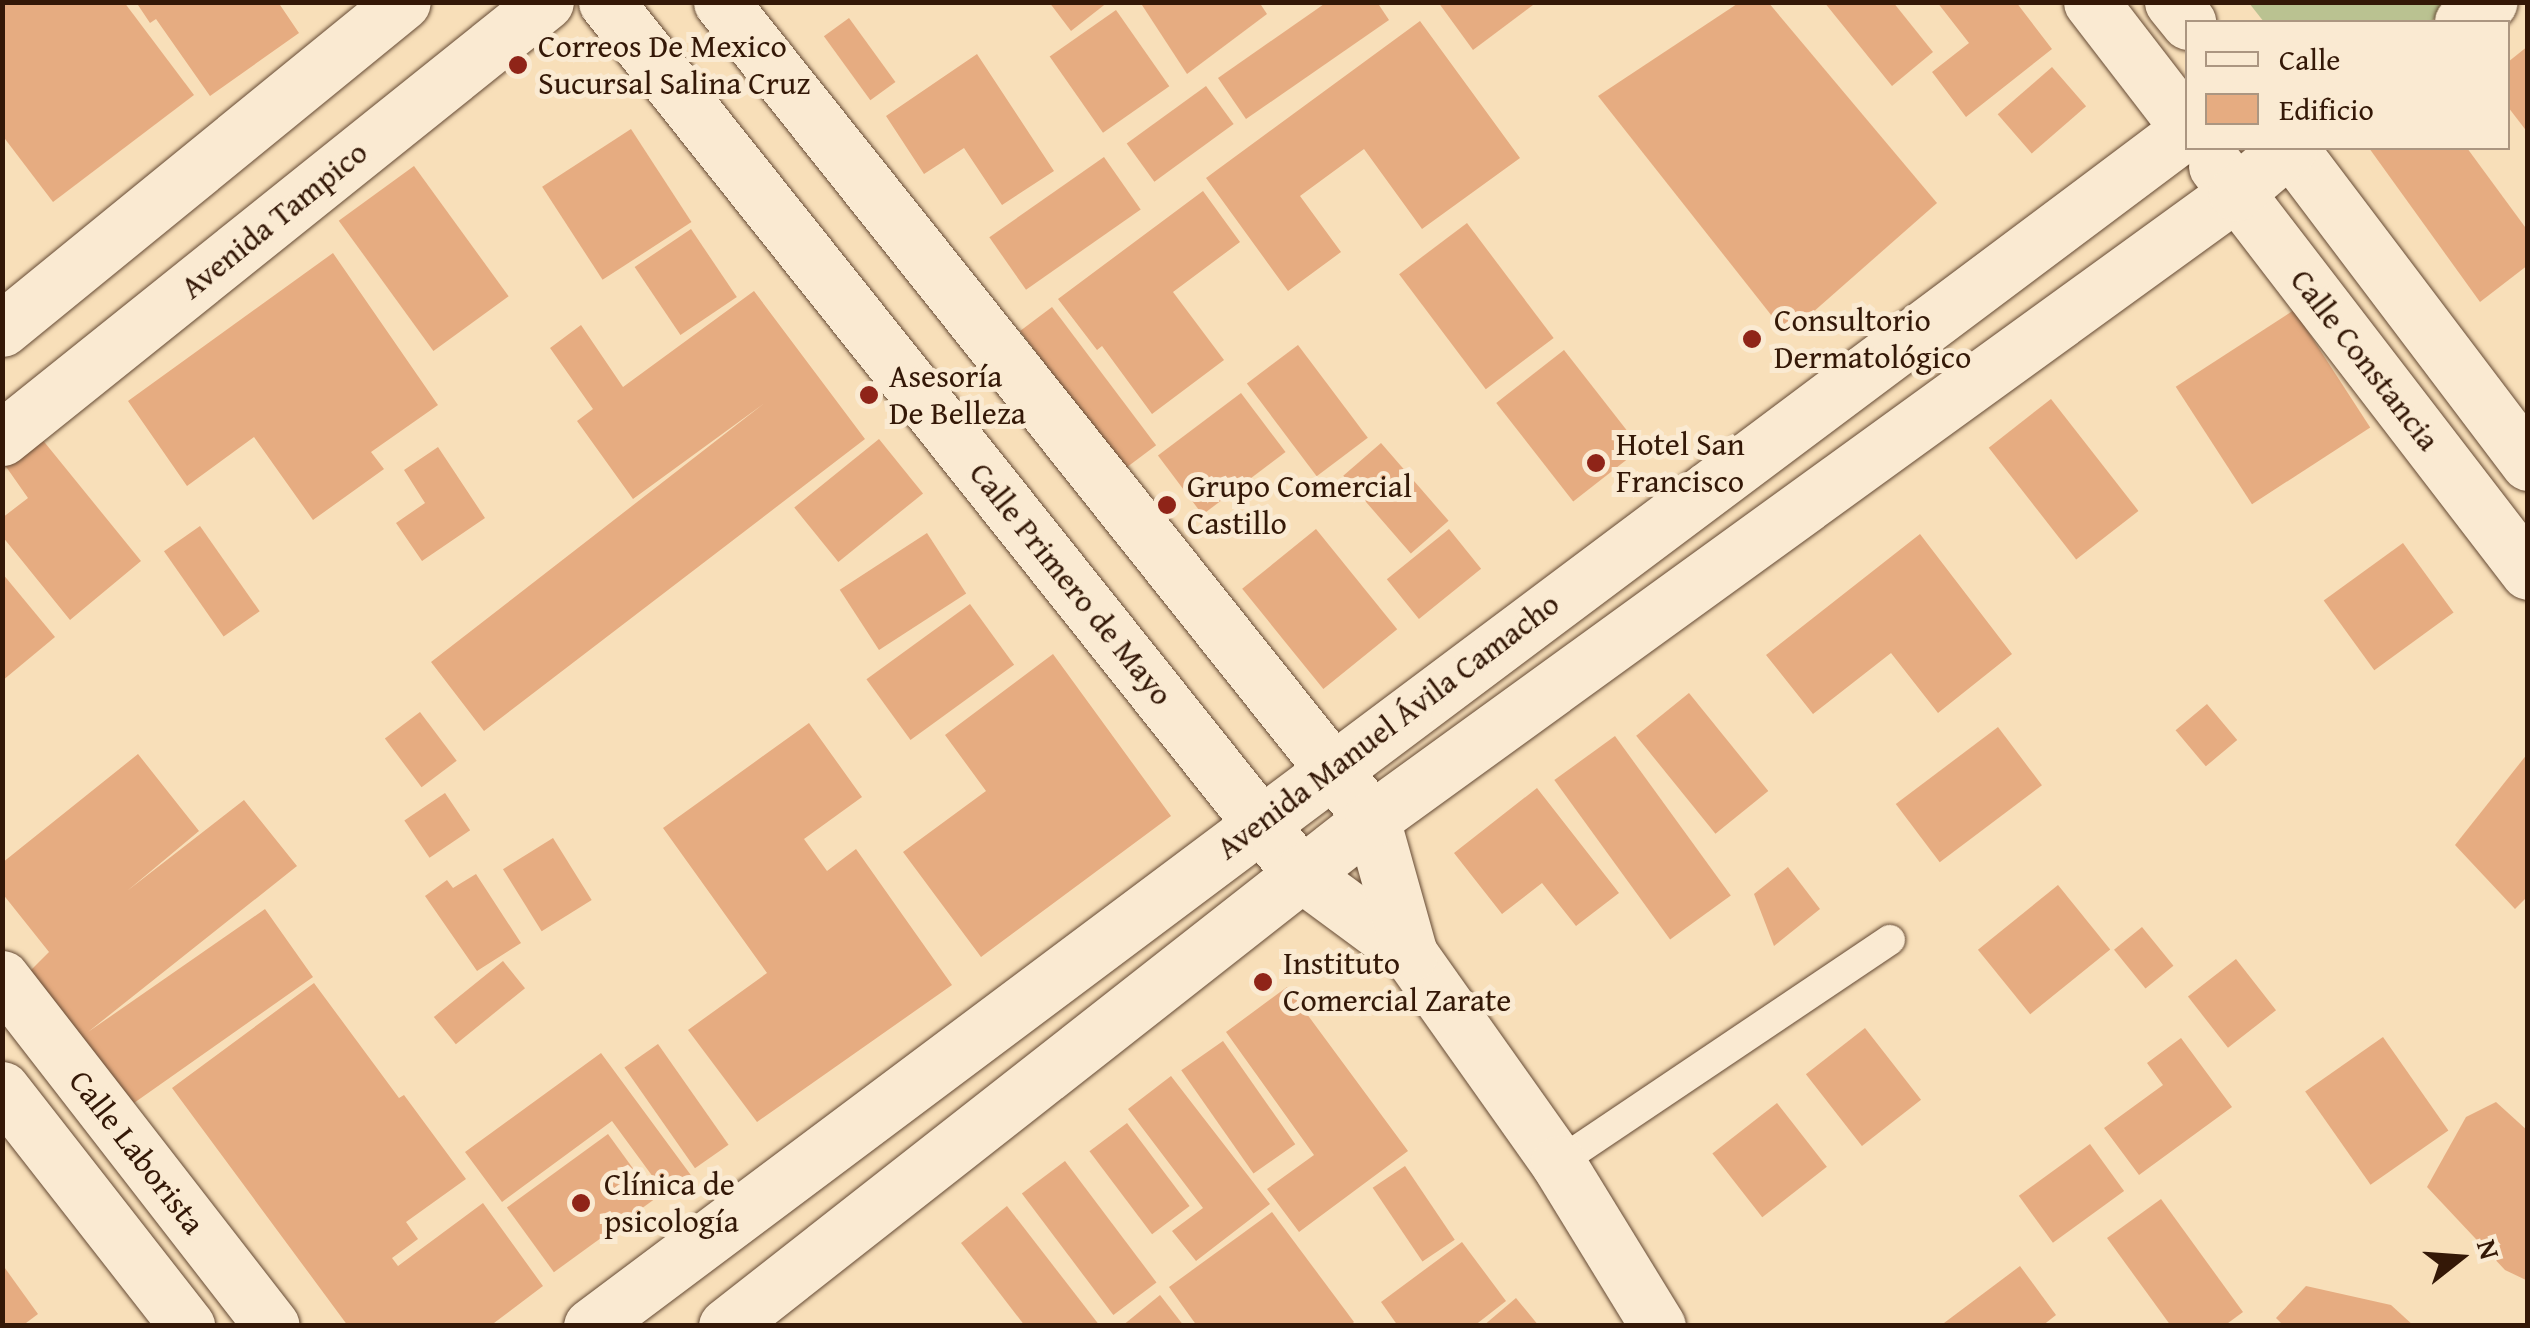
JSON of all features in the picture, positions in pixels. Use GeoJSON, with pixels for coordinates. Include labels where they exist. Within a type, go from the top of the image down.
{"type":"FeatureCollection","features":[{"type":"Feature","properties":{"kind":"street"},"geometry":{"type":"LineString","coordinates":[[2,329],[403,2]]}},
{"type":"Feature","properties":{"kind":"street","name":"Avenida Tampico"},"geometry":{"type":"LineString","coordinates":[[2,438],[546,2]]}},
{"type":"Feature","properties":{"kind":"street","name":"Calle Primero de Mayo"},"geometry":{"type":"LineString","coordinates":[[606,2],[1300,873],[1410,954],[1558,1163],[1658,1326]]}},
{"type":"Feature","properties":{"kind":"street","name":"Calle Primero de Mayo"},"geometry":{"type":"LineString","coordinates":[[721,2],[1372,819],[1410,954]]}},
{"type":"Feature","properties":{"kind":"street"},"geometry":{"type":"LineString","coordinates":[[2091,2],[2185,125]]}},
{"type":"Feature","properties":{"kind":"street"},"geometry":{"type":"LineString","coordinates":[[2465,20],[2490,2]]}},
{"type":"Feature","properties":{"kind":"street","name":"Avenida Manuel Ávila Camacho"},"geometry":{"type":"LineString","coordinates":[[591,1326],[2185,131]]}},
{"type":"Feature","properties":{"kind":"street","name":"Calle Constancia"},"geometry":{"type":"LineString","coordinates":[[2204,150],[2528,572]]}},
{"type":"Feature","properties":{"kind":"street","name":"Avenida Manuel Ávila Camacho"},"geometry":{"type":"LineString","coordinates":[[726,1326],[1300,873],[2236,193],[2288,150]]}},
{"type":"Feature","properties":{"kind":"street","name":"Calle Constancia"},"geometry":{"type":"LineString","coordinates":[[2292,150],[2528,464]]}},
{"type":"Feature","properties":{"kind":"street","name":"Calle Laborista"},"geometry":{"type":"LineString","coordinates":[[2,978],[272,1326]]}},
{"type":"Feature","properties":{"kind":"street","name":"Calle Laborista"},"geometry":{"type":"LineString","coordinates":[[2,1090],[187,1326]]}},
{"type":"Feature","properties":{"kind":"lane"},"geometry":{"type":"LineString","coordinates":[[1558,1163],[1890,940]]}},
{"type":"Feature","properties":{"kind":"green space"},"geometry":{"type":"Polygon","coordinates":[[[2249,3],[2455,3],[2433,20],[2262,20],[2249,3]]]}},
{"type":"Feature","properties":{"kind":"building"},"geometry":{"type":"Polygon","coordinates":[[[2,2],[124,2],[194,95],[53,202],[2,135],[2,2]]]}},
{"type":"Feature","properties":{"kind":"building"},"geometry":{"type":"Polygon","coordinates":[[[136,2],[278,2],[299,33],[210,96],[156,19],[150,23],[136,2]]]}},
{"type":"Feature","properties":{"kind":"building"},"geometry":{"type":"Polygon","coordinates":[[[1049,2],[1108,2],[1071,31],[1049,2]]]}},
{"type":"Feature","properties":{"kind":"building"},"geometry":{"type":"Polygon","coordinates":[[[1140,2],[1259,2],[1267,14],[1187,74],[1140,2]]]}},
{"type":"Feature","properties":{"kind":"building"},"geometry":{"type":"Polygon","coordinates":[[[1327,2],[1377,2],[1389,20],[1246,119],[1218,78],[1327,2]]]}},
{"type":"Feature","properties":{"kind":"building"},"geometry":{"type":"Polygon","coordinates":[[[1438,2],[1537,2],[1473,50],[1438,2]]]}},
{"type":"Feature","properties":{"kind":"building"},"geometry":{"type":"Polygon","coordinates":[[[1740,2],[1768,2],[1937,203],[1787,335],[1598,96],[1740,2]]]}},
{"type":"Feature","properties":{"kind":"building"},"geometry":{"type":"Polygon","coordinates":[[[1824,2],[1893,2],[1933,52],[1892,86],[1824,2]]]}},
{"type":"Feature","properties":{"kind":"building"},"geometry":{"type":"Polygon","coordinates":[[[1937,2],[2016,2],[2052,49],[1966,117],[1932,72],[1969,43],[1937,2]]]}},
{"type":"Feature","properties":{"kind":"building"},"geometry":{"type":"Polygon","coordinates":[[[1116,10],[1169,86],[1103,133],[1050,56],[1116,10]]]}},
{"type":"Feature","properties":{"kind":"building"},"geometry":{"type":"Polygon","coordinates":[[[849,18],[895,82],[870,100],[824,36],[849,18]]]}},
{"type":"Feature","properties":{"kind":"building"},"geometry":{"type":"Polygon","coordinates":[[[1420,21],[1520,158],[1422,229],[1364,149],[1300,196],[1341,252],[1288,291],[1206,178],[1420,21]]]}},
{"type":"Feature","properties":{"kind":"building"},"geometry":{"type":"Polygon","coordinates":[[[2528,46],[2528,133],[2510,110],[2510,60],[2528,46]]]}},
{"type":"Feature","properties":{"kind":"building"},"geometry":{"type":"Polygon","coordinates":[[[977,54],[1054,171],[1002,205],[964,148],[924,174],[886,116],[977,54]]]}},
{"type":"Feature","properties":{"kind":"building"},"geometry":{"type":"Polygon","coordinates":[[[2052,67],[2086,106],[2032,153],[1998,114],[2052,67]]]}},
{"type":"Feature","properties":{"kind":"building"},"geometry":{"type":"Polygon","coordinates":[[[1206,86],[1234,124],[1154,182],[1127,144],[1206,86]]]}},
{"type":"Feature","properties":{"kind":"building"},"geometry":{"type":"Polygon","coordinates":[[[631,129],[691,222],[603,280],[542,187],[631,129]]]}},
{"type":"Feature","properties":{"kind":"building"},"geometry":{"type":"Polygon","coordinates":[[[2370,150],[2468,150],[2528,231],[2528,265],[2480,302],[2370,150]]]}},
{"type":"Feature","properties":{"kind":"building"},"geometry":{"type":"Polygon","coordinates":[[[1104,157],[1141,209],[1026,290],[989,237],[1104,157]]]}},
{"type":"Feature","properties":{"kind":"building"},"geometry":{"type":"Polygon","coordinates":[[[414,166],[509,296],[433,351],[339,221],[414,166]]]}},
{"type":"Feature","properties":{"kind":"building"},"geometry":{"type":"Polygon","coordinates":[[[1203,191],[1240,242],[1173,292],[1224,360],[1152,414],[1102,346],[1097,350],[1058,299],[1203,191]]]}},
{"type":"Feature","properties":{"kind":"building"},"geometry":{"type":"Polygon","coordinates":[[[1467,223],[1554,338],[1486,389],[1399,274],[1467,223]]]}},
{"type":"Feature","properties":{"kind":"building"},"geometry":{"type":"Polygon","coordinates":[[[691,229],[737,297],[680,335],[635,267],[691,229]]]}},
{"type":"Feature","properties":{"kind":"building"},"geometry":{"type":"Polygon","coordinates":[[[333,253],[438,405],[371,452],[384,469],[313,520],[254,437],[187,486],[128,401],[333,253]]]}},
{"type":"Feature","properties":{"kind":"building"},"geometry":{"type":"Polygon","coordinates":[[[754,291],[865,439],[484,731],[431,662],[766,402],[633,499],[577,421],[593,409],[550,348],[581,325],[623,387],[754,291]]]}},
{"type":"Feature","properties":{"kind":"building"},"geometry":{"type":"Polygon","coordinates":[[[1052,307],[1156,445],[1124,469],[1020,331],[1052,307]]]}},
{"type":"Feature","properties":{"kind":"building"},"geometry":{"type":"Polygon","coordinates":[[[2294,310],[2370,427],[2252,504],[2176,387],[2294,310]]]}},
{"type":"Feature","properties":{"kind":"building"},"geometry":{"type":"Polygon","coordinates":[[[1298,345],[1368,438],[1317,476],[1247,384],[1298,345]]]}},
{"type":"Feature","properties":{"kind":"building"},"geometry":{"type":"Polygon","coordinates":[[[1564,350],[1641,449],[1573,501],[1496,403],[1564,350]]]}},
{"type":"Feature","properties":{"kind":"building"},"geometry":{"type":"Polygon","coordinates":[[[1241,393],[1286,452],[1202,515],[1158,456],[1241,393]]]}},
{"type":"Feature","properties":{"kind":"building"},"geometry":{"type":"Polygon","coordinates":[[[2051,399],[2138,511],[2076,560],[1989,448],[2051,399]]]}},
{"type":"Feature","properties":{"kind":"building"},"geometry":{"type":"Polygon","coordinates":[[[37,433],[141,561],[70,620],[2,536],[2,518],[28,498],[2,461],[37,433]]]}},
{"type":"Feature","properties":{"kind":"building"},"geometry":{"type":"Polygon","coordinates":[[[879,439],[923,493],[838,562],[794,508],[879,439]]]}},
{"type":"Feature","properties":{"kind":"building"},"geometry":{"type":"Polygon","coordinates":[[[1381,443],[1449,521],[1411,554],[1343,476],[1381,443]]]}},
{"type":"Feature","properties":{"kind":"building"},"geometry":{"type":"Polygon","coordinates":[[[438,447],[485,518],[422,561],[396,523],[425,503],[404,470],[438,447]]]}},
{"type":"Feature","properties":{"kind":"building"},"geometry":{"type":"Polygon","coordinates":[[[200,526],[260,611],[224,636],[164,551],[200,526]]]}},
{"type":"Feature","properties":{"kind":"building"},"geometry":{"type":"Polygon","coordinates":[[[1316,529],[1397,629],[1323,689],[1242,589],[1316,529]]]}},
{"type":"Feature","properties":{"kind":"building"},"geometry":{"type":"Polygon","coordinates":[[[1449,529],[1481,569],[1419,619],[1387,579],[1449,529]]]}},
{"type":"Feature","properties":{"kind":"building"},"geometry":{"type":"Polygon","coordinates":[[[927,533],[966,593],[879,650],[840,590],[927,533]]]}},
{"type":"Feature","properties":{"kind":"building"},"geometry":{"type":"Polygon","coordinates":[[[1920,534],[2012,654],[1938,713],[1891,653],[1813,714],[1766,655],[1920,534]]]}},
{"type":"Feature","properties":{"kind":"building"},"geometry":{"type":"Polygon","coordinates":[[[2403,543],[2454,613],[2374,670],[2324,601],[2403,543]]]}},
{"type":"Feature","properties":{"kind":"building"},"geometry":{"type":"Polygon","coordinates":[[[2,573],[55,637],[2,681],[2,573]]]}},
{"type":"Feature","properties":{"kind":"building"},"geometry":{"type":"Polygon","coordinates":[[[970,604],[1014,665],[911,740],[866,679],[970,604]]]}},
{"type":"Feature","properties":{"kind":"building"},"geometry":{"type":"Polygon","coordinates":[[[1053,654],[1171,816],[981,957],[903,852],[986,791],[945,735],[1053,654]]]}},
{"type":"Feature","properties":{"kind":"building"},"geometry":{"type":"Polygon","coordinates":[[[1689,693],[1768,791],[1715,834],[1636,736],[1689,693]]]}},
{"type":"Feature","properties":{"kind":"building"},"geometry":{"type":"Polygon","coordinates":[[[2207,704],[2237,740],[2206,766],[2176,730],[2207,704]]]}},
{"type":"Feature","properties":{"kind":"building"},"geometry":{"type":"Polygon","coordinates":[[[420,712],[457,761],[422,787],[385,738],[420,712]]]}},
{"type":"Feature","properties":{"kind":"building"},"geometry":{"type":"Polygon","coordinates":[[[809,723],[862,797],[804,839],[827,871],[856,849],[952,985],[757,1122],[688,1030],[767,973],[663,828],[809,723]]]}},
{"type":"Feature","properties":{"kind":"building"},"geometry":{"type":"Polygon","coordinates":[[[1998,727],[2042,785],[1940,862],[1896,804],[1998,727]]]}},
{"type":"Feature","properties":{"kind":"building"},"geometry":{"type":"Polygon","coordinates":[[[1615,736],[1731,895],[1670,939],[1554,780],[1615,736]]]}},
{"type":"Feature","properties":{"kind":"building"},"geometry":{"type":"Polygon","coordinates":[[[2528,753],[2528,896],[2515,909],[2455,845],[2528,753]]]}},
{"type":"Feature","properties":{"kind":"building"},"geometry":{"type":"Polygon","coordinates":[[[138,754],[199,831],[127,891],[244,800],[297,866],[88,1032],[265,909],[313,977],[124,1110],[26,975],[49,952],[2,893],[2,863],[138,754]]]}},
{"type":"Feature","properties":{"kind":"building"},"geometry":{"type":"Polygon","coordinates":[[[1537,788],[1619,893],[1576,926],[1542,883],[1502,914],[1454,853],[1537,788]]]}},
{"type":"Feature","properties":{"kind":"building"},"geometry":{"type":"Polygon","coordinates":[[[445,793],[470,830],[430,858],[404,820],[445,793]]]}},
{"type":"Feature","properties":{"kind":"building"},"geometry":{"type":"Polygon","coordinates":[[[553,838],[592,900],[542,931],[503,869],[553,838]]]}},
{"type":"Feature","properties":{"kind":"building"},"geometry":{"type":"Polygon","coordinates":[[[1788,867],[1820,909],[1774,946],[1754,894],[1788,867]]]}},
{"type":"Feature","properties":{"kind":"building"},"geometry":{"type":"Polygon","coordinates":[[[476,874],[521,943],[477,971],[425,896],[447,880],[453,888],[476,874]]]}},
{"type":"Feature","properties":{"kind":"building"},"geometry":{"type":"Polygon","coordinates":[[[2058,885],[2110,950],[2030,1014],[1978,950],[2058,885]]]}},
{"type":"Feature","properties":{"kind":"building"},"geometry":{"type":"Polygon","coordinates":[[[2142,927],[2173,966],[2145,989],[2114,950],[2142,927]]]}},
{"type":"Feature","properties":{"kind":"building"},"geometry":{"type":"Polygon","coordinates":[[[2236,959],[2276,1010],[2228,1048],[2188,997],[2236,959]]]}},
{"type":"Feature","properties":{"kind":"building"},"geometry":{"type":"Polygon","coordinates":[[[503,961],[525,988],[456,1044],[434,1017],[503,961]]]}},
{"type":"Feature","properties":{"kind":"building"},"geometry":{"type":"Polygon","coordinates":[[[314,983],[399,1098],[404,1095],[466,1179],[406,1222],[418,1239],[392,1258],[398,1266],[483,1203],[543,1286],[490,1326],[348,1326],[172,1088],[314,983]]]}},
{"type":"Feature","properties":{"kind":"building"},"geometry":{"type":"Polygon","coordinates":[[[1287,987],[1408,1151],[1299,1232],[1267,1189],[1314,1155],[1226,1032],[1287,987]]]}},
{"type":"Feature","properties":{"kind":"building"},"geometry":{"type":"Polygon","coordinates":[[[1865,1028],[1921,1100],[1862,1146],[1806,1074],[1865,1028]]]}},
{"type":"Feature","properties":{"kind":"building"},"geometry":{"type":"Polygon","coordinates":[[[2383,1037],[2448,1130],[2371,1185],[2305,1091],[2383,1037]]]}},
{"type":"Feature","properties":{"kind":"building"},"geometry":{"type":"Polygon","coordinates":[[[2181,1038],[2232,1107],[2139,1175],[2104,1128],[2163,1085],[2147,1063],[2181,1038]]]}},
{"type":"Feature","properties":{"kind":"building"},"geometry":{"type":"Polygon","coordinates":[[[1223,1041],[1295,1144],[1253,1173],[1181,1070],[1223,1041]]]}},
{"type":"Feature","properties":{"kind":"building"},"geometry":{"type":"Polygon","coordinates":[[[658,1044],[729,1145],[695,1168],[624,1068],[658,1044]]]}},
{"type":"Feature","properties":{"kind":"building"},"geometry":{"type":"Polygon","coordinates":[[[601,1053],[693,1178],[667,1196],[612,1121],[502,1202],[465,1152],[601,1053]]]}},
{"type":"Feature","properties":{"kind":"building"},"geometry":{"type":"Polygon","coordinates":[[[1171,1076],[1270,1204],[1196,1261],[1172,1231],[1203,1208],[1128,1109],[1171,1076]]]}},
{"type":"Feature","properties":{"kind":"building"},"geometry":{"type":"Polygon","coordinates":[[[2496,1102],[2528,1131],[2528,1281],[2505,1270],[2427,1187],[2466,1117],[2496,1102]]]}},
{"type":"Feature","properties":{"kind":"building"},"geometry":{"type":"Polygon","coordinates":[[[1777,1103],[1827,1167],[1762,1217],[1712,1153],[1777,1103]]]}},
{"type":"Feature","properties":{"kind":"building"},"geometry":{"type":"Polygon","coordinates":[[[1127,1123],[1190,1206],[1152,1234],[1089,1151],[1127,1123]]]}},
{"type":"Feature","properties":{"kind":"building","name":"Clínica de psicología"},"geometry":{"type":"Polygon","coordinates":[[[608,1134],[655,1199],[554,1272],[507,1207],[608,1134]]]}},
{"type":"Feature","properties":{"kind":"building"},"geometry":{"type":"Polygon","coordinates":[[[2090,1144],[2124,1191],[2053,1243],[2019,1196],[2090,1144]]]}},
{"type":"Feature","properties":{"kind":"building"},"geometry":{"type":"Polygon","coordinates":[[[1065,1161],[1156,1282],[1113,1315],[1022,1193],[1065,1161]]]}},
{"type":"Feature","properties":{"kind":"building"},"geometry":{"type":"Polygon","coordinates":[[[1405,1166],[1455,1240],[1422,1262],[1373,1188],[1405,1166]]]}},
{"type":"Feature","properties":{"kind":"building"},"geometry":{"type":"Polygon","coordinates":[[[2161,1199],[2243,1312],[2224,1326],[2171,1326],[2107,1238],[2161,1199]]]}},
{"type":"Feature","properties":{"kind":"building"},"geometry":{"type":"Polygon","coordinates":[[[1007,1206],[1100,1326],[1025,1326],[961,1243],[1007,1206]]]}},
{"type":"Feature","properties":{"kind":"building"},"geometry":{"type":"Polygon","coordinates":[[[1272,1212],[1354,1322],[1350,1326],[1197,1326],[1169,1287],[1272,1212]]]}},
{"type":"Feature","properties":{"kind":"building"},"geometry":{"type":"Polygon","coordinates":[[[1462,1242],[1506,1301],[1474,1326],[1398,1326],[1381,1302],[1462,1242]]]}},
{"type":"Feature","properties":{"kind":"building"},"geometry":{"type":"Polygon","coordinates":[[[2,1264],[38,1314],[22,1326],[2,1326],[2,1264]]]}},
{"type":"Feature","properties":{"kind":"building"},"geometry":{"type":"Polygon","coordinates":[[[2020,1266],[2056,1315],[2042,1326],[1940,1326],[2020,1266]]]}},
{"type":"Feature","properties":{"kind":"building"},"geometry":{"type":"Polygon","coordinates":[[[2306,1286],[2391,1305],[2414,1326],[2284,1326],[2276,1318],[2306,1286]]]}},
{"type":"Feature","properties":{"kind":"building"},"geometry":{"type":"Polygon","coordinates":[[[1160,1295],[1184,1326],[1122,1326],[1160,1295]]]}},
{"type":"Feature","properties":{"kind":"building"},"geometry":{"type":"Polygon","coordinates":[[[1516,1298],[1539,1326],[1483,1326],[1516,1298]]]}},
{"type":"Feature","properties":{"kind":"place","name":"Correos De Mexico Sucursal Salina Cruz"},"geometry":{"type":"Point","coordinates":[518,65]}},
{"type":"Feature","properties":{"kind":"place","name":"Consultorio Dermatológico"},"geometry":{"type":"Point","coordinates":[1752,339]}},
{"type":"Feature","properties":{"kind":"place","name":"Asesoría De Belleza"},"geometry":{"type":"Point","coordinates":[869,395]}},
{"type":"Feature","properties":{"kind":"place","name":"Hotel San Francisco"},"geometry":{"type":"Point","coordinates":[1596,463]}},
{"type":"Feature","properties":{"kind":"place","name":"Grupo Comercial Castillo"},"geometry":{"type":"Point","coordinates":[1167,505]}},
{"type":"Feature","properties":{"kind":"place","name":"Instituto Comercial Zarate"},"geometry":{"type":"Point","coordinates":[1263,982]}},
{"type":"Feature","properties":{"kind":"place","name":"Clínica de psicología"},"geometry":{"type":"Point","coordinates":[581,1203]}}]}
